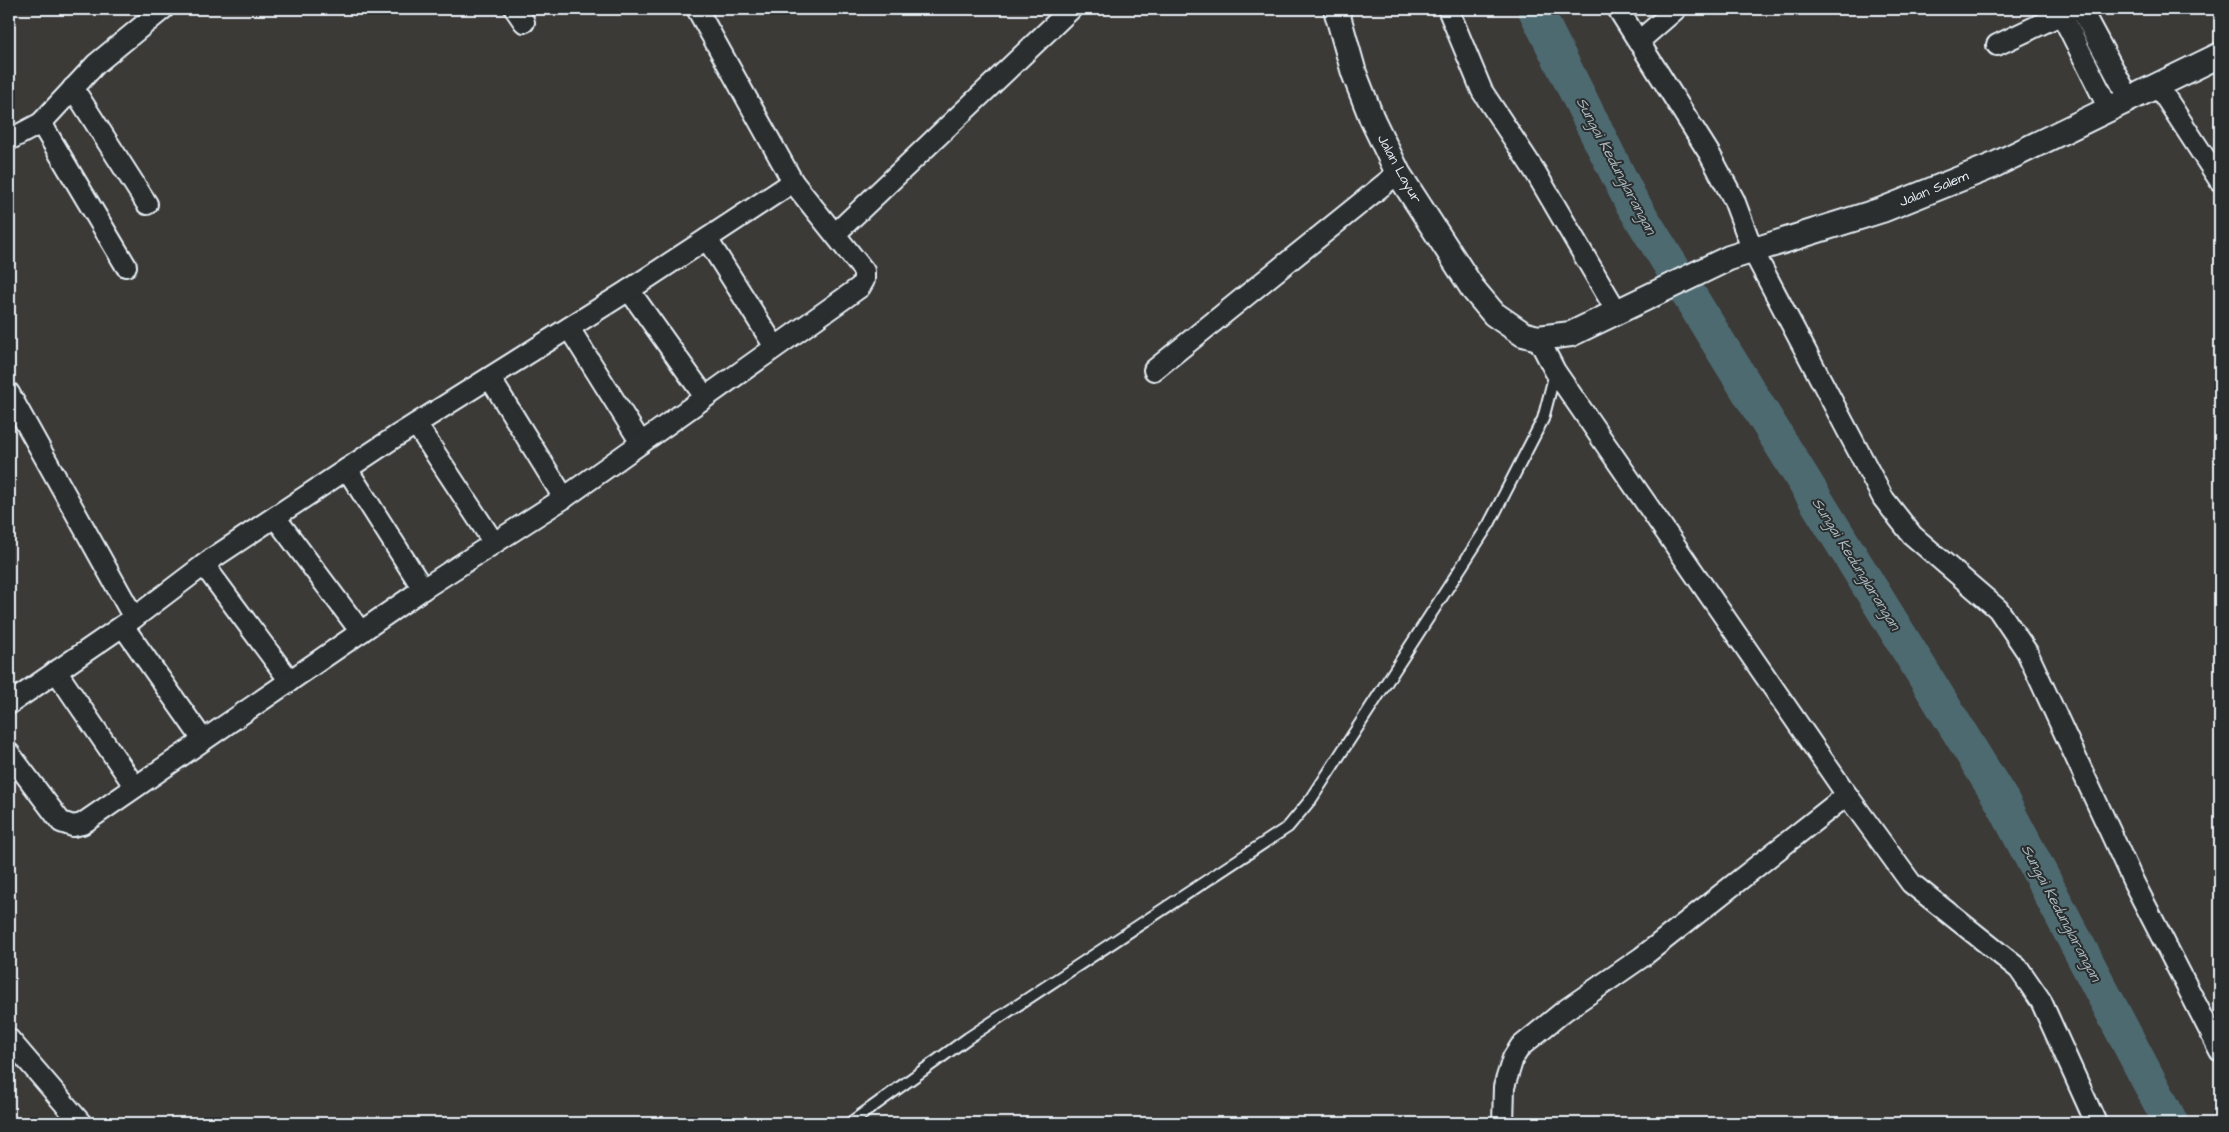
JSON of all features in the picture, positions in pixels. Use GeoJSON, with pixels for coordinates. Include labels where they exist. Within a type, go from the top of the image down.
{"type":"FeatureCollection","features":[{"type":"Feature","properties":{"kind":"street"},"geometry":{"type":"LineString","coordinates":[[9,140],[41,123],[59,106],[96,64],[164,9]]}},
{"type":"Feature","properties":{"kind":"street"},"geometry":{"type":"LineString","coordinates":[[9,753],[57,818],[66,826],[82,824],[423,589],[564,498],[860,287],[864,280],[864,270],[793,182],[697,9]]}},
{"type":"Feature","properties":{"kind":"street"},"geometry":{"type":"LineString","coordinates":[[836,234],[1071,9]]}},
{"type":"Feature","properties":{"kind":"street","name":"Jalan Layur"},"geometry":{"type":"LineString","coordinates":[[1336,9],[1354,73],[1372,119],[1398,173],[1473,290],[1494,314],[1523,334],[1538,338]]}},
{"type":"Feature","properties":{"kind":"street"},"geometry":{"type":"LineString","coordinates":[[1448,9],[1482,90],[1536,173],[1628,307]]}},
{"type":"Feature","properties":{"kind":"street"},"geometry":{"type":"LineString","coordinates":[[1618,9],[1709,153],[1734,200],[1753,251],[1883,498],[1912,535],[1998,609],[2027,652],[2134,884],[2220,1051]]}},
{"type":"Feature","properties":{"kind":"street"},"geometry":{"type":"LineString","coordinates":[[1638,42],[1676,9]]}},
{"type":"Feature","properties":{"kind":"street"},"geometry":{"type":"LineString","coordinates":[[2081,9],[2130,100]]}},
{"type":"Feature","properties":{"kind":"street"},"geometry":{"type":"LineString","coordinates":[[1997,45],[2064,11],[2109,109]]}},
{"type":"Feature","properties":{"kind":"street","name":"Jalan Salem"},"geometry":{"type":"LineString","coordinates":[[1538,338],[1571,334],[1729,258],[1882,210],[1992,166],[2220,55]]}},
{"type":"Feature","properties":{"kind":"street"},"geometry":{"type":"LineString","coordinates":[[2158,86],[2220,181]]}},
{"type":"Feature","properties":{"kind":"street"},"geometry":{"type":"LineString","coordinates":[[73,88],[147,204]]}},
{"type":"Feature","properties":{"kind":"street"},"geometry":{"type":"LineString","coordinates":[[41,123],[126,266]]}},
{"type":"Feature","properties":{"kind":"street"},"geometry":{"type":"LineString","coordinates":[[1154,370],[1398,173]]}},
{"type":"Feature","properties":{"kind":"street"},"geometry":{"type":"LineString","coordinates":[[9,704],[128,622],[204,565],[274,517],[416,424],[629,290],[793,182]]}},
{"type":"Feature","properties":{"kind":"street"},"geometry":{"type":"LineString","coordinates":[[707,239],[775,347]]}},
{"type":"Feature","properties":{"kind":"street"},"geometry":{"type":"LineString","coordinates":[[629,290],[704,397]]}},
{"type":"Feature","properties":{"kind":"street"},"geometry":{"type":"LineString","coordinates":[[569,328],[641,443]]}},
{"type":"Feature","properties":{"kind":"street"},"geometry":{"type":"LineString","coordinates":[[1538,338],[1556,371],[1847,795],[1911,883],[2019,969],[2041,1001],[2096,1123]]}},
{"type":"Feature","properties":{"kind":"street"},"geometry":{"type":"LineString","coordinates":[[490,378],[564,498]]}},
{"type":"Feature","properties":{"kind":"street"},"geometry":{"type":"LineString","coordinates":[[9,393],[128,622],[207,738]]}},
{"type":"Feature","properties":{"kind":"street"},"geometry":{"type":"LineString","coordinates":[[416,424],[494,543]]}},
{"type":"Feature","properties":{"kind":"street"},"geometry":{"type":"LineString","coordinates":[[347,469],[423,589]]}},
{"type":"Feature","properties":{"kind":"street"},"geometry":{"type":"LineString","coordinates":[[274,517],[361,632]]}},
{"type":"Feature","properties":{"kind":"street"},"geometry":{"type":"LineString","coordinates":[[204,565],[290,681]]}},
{"type":"Feature","properties":{"kind":"street"},"geometry":{"type":"LineString","coordinates":[[56,671],[135,787]]}},
{"type":"Feature","properties":{"kind":"street"},"geometry":{"type":"LineString","coordinates":[[1503,1123],[1504,1087],[1513,1058],[1520,1047],[1580,999],[1642,957],[1847,795]]}},
{"type":"Feature","properties":{"kind":"street"},"geometry":{"type":"LineString","coordinates":[[9,1039],[81,1123]]}},
{"type":"Feature","properties":{"kind":"lane"},"geometry":{"type":"LineString","coordinates":[[850,1123],[968,1038],[1288,827],[1312,798],[1490,524],[1543,418],[1552,392],[1556,371]]}},
{"type":"Feature","properties":{"kind":"waterway","name":"Sungai Kedunglarangan"},"geometry":{"type":"LineString","coordinates":[[1535,9],[1631,201],[2002,801],[2171,1123]]}}]}
